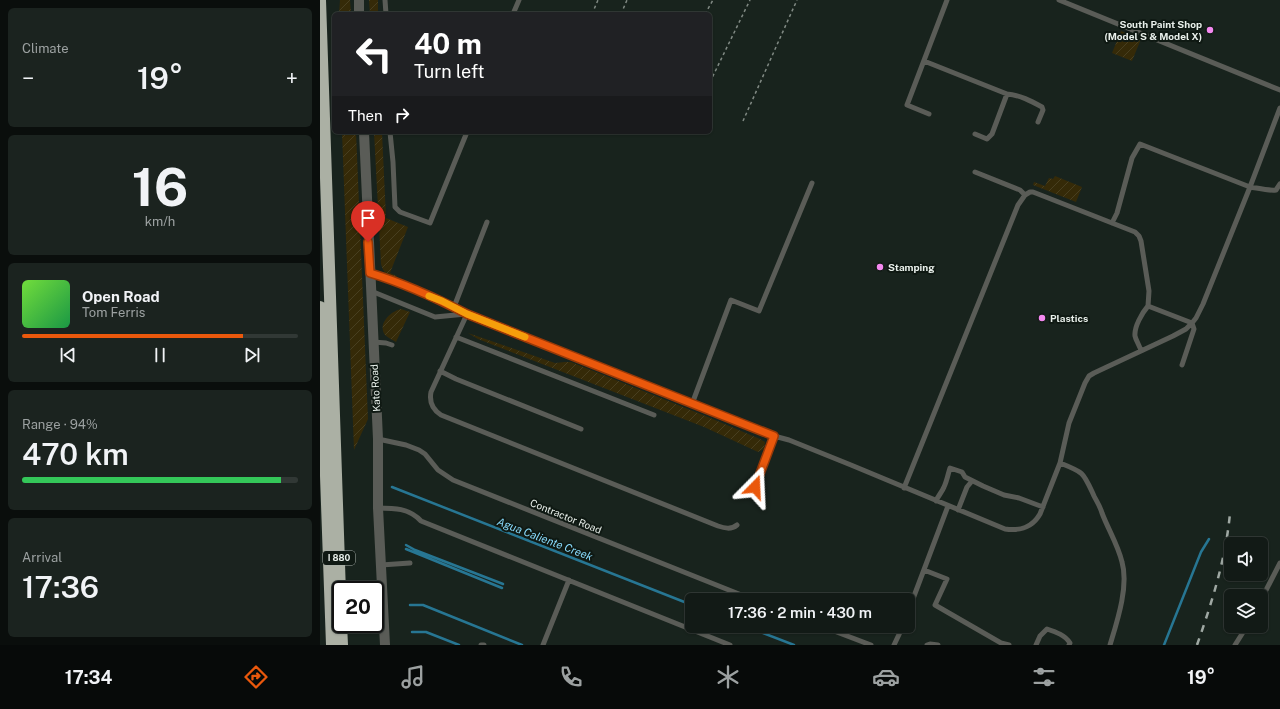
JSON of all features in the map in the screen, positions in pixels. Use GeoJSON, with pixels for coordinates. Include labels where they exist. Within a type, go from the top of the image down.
{"type":"FeatureCollection","features":[{"type":"Feature","properties":{"kind":"highway","name":"I 880"},"geometry":{"type":"LineString","coordinates":[[320,0],[340,581]]}},
{"type":"Feature","properties":{"kind":"highway","name":"I 880"},"geometry":{"type":"LineString","coordinates":[[320,307],[332,645]]}},
{"type":"Feature","properties":{"kind":"highway","name":"I 880"},"geometry":{"type":"LineString","coordinates":[[341,633],[342,645]]}},
{"type":"Feature","properties":{"kind":"street"},"geometry":{"type":"LineString","coordinates":[[359,0],[359,12]]}},
{"type":"Feature","properties":{"kind":"street","name":"Kato Road"},"geometry":{"type":"LineString","coordinates":[[364,134],[378,439],[378,508],[385,645]]}},
{"type":"Feature","properties":{"kind":"lane"},"geometry":{"type":"LineString","coordinates":[[385,0],[386,12]]}},
{"type":"Feature","properties":{"kind":"lane"},"geometry":{"type":"LineString","coordinates":[[514,12],[519,0]]}},
{"type":"Feature","properties":{"kind":"lane"},"geometry":{"type":"LineString","coordinates":[[929,114],[907,105],[947,0]]}},
{"type":"Feature","properties":{"kind":"lane"},"geometry":{"type":"LineString","coordinates":[[1059,0],[1280,90]]}},
{"type":"Feature","properties":{"kind":"lane"},"geometry":{"type":"LineString","coordinates":[[924,61],[1007,94],[1014,94],[1032,101],[1042,107],[1043,110],[1038,122]]}},
{"type":"Feature","properties":{"kind":"lane"},"geometry":{"type":"LineString","coordinates":[[975,134],[987,139],[992,134],[1007,94]]}},
{"type":"Feature","properties":{"kind":"lane"},"geometry":{"type":"LineString","coordinates":[[370,273],[442,301],[467,314],[692,404],[796,443],[1005,529],[1022,529],[1036,520],[1043,507],[1060,463],[1069,423],[1089,376],[1180,333],[1196,318],[1250,187],[1280,108]]}},
{"type":"Feature","properties":{"kind":"lane"},"geometry":{"type":"LineString","coordinates":[[390,134],[395,207],[400,212],[430,223],[466,134]]}},
{"type":"Feature","properties":{"kind":"lane"},"geometry":{"type":"LineString","coordinates":[[1112,223],[1117,213],[1132,158],[1140,144],[1250,187],[1264,188],[1271,191],[1276,190],[1280,184]]}},
{"type":"Feature","properties":{"kind":"lane"},"geometry":{"type":"LineString","coordinates":[[975,172],[1020,190],[1025,195]]}},
{"type":"Feature","properties":{"kind":"lane"},"geometry":{"type":"LineString","coordinates":[[692,404],[731,300],[759,311],[812,183]]}},
{"type":"Feature","properties":{"kind":"lane"},"geometry":{"type":"LineString","coordinates":[[904,488],[1018,205],[1025,195],[1030,192],[1135,232],[1139,236],[1149,291],[1148,306],[1143,313],[1135,335],[1141,351]]}},
{"type":"Feature","properties":{"kind":"lane"},"geometry":{"type":"LineString","coordinates":[[454,307],[487,222]]}},
{"type":"Feature","properties":{"kind":"lane"},"geometry":{"type":"LineString","coordinates":[[371,290],[435,317],[467,314]]}},
{"type":"Feature","properties":{"kind":"lane"},"geometry":{"type":"LineString","coordinates":[[1148,306],[1192,323]]}},
{"type":"Feature","properties":{"kind":"lane"},"geometry":{"type":"LineString","coordinates":[[467,314],[431,392],[430,401],[433,409],[441,415],[718,526],[728,528],[737,526]]}},
{"type":"Feature","properties":{"kind":"lane"},"geometry":{"type":"LineString","coordinates":[[1182,365],[1194,329],[1192,323]]}},
{"type":"Feature","properties":{"kind":"lane"},"geometry":{"type":"LineString","coordinates":[[456,337],[654,415]]}},
{"type":"Feature","properties":{"kind":"lane"},"geometry":{"type":"LineString","coordinates":[[373,342],[392,345]]}},
{"type":"Feature","properties":{"kind":"lane"},"geometry":{"type":"LineString","coordinates":[[440,371],[456,379],[581,429]]}},
{"type":"Feature","properties":{"kind":"lane"},"geometry":{"type":"LineString","coordinates":[[755,487],[774,436]]}},
{"type":"Feature","properties":{"kind":"lane","name":"Contractor Road"},"geometry":{"type":"LineString","coordinates":[[378,439],[406,444],[420,450],[438,470],[453,480],[736,593]]}},
{"type":"Feature","properties":{"kind":"lane"},"geometry":{"type":"LineString","coordinates":[[1060,463],[1078,470],[1087,479],[1122,562],[1124,575],[1122,602],[1110,645]]}},
{"type":"Feature","properties":{"kind":"lane"},"geometry":{"type":"LineString","coordinates":[[936,501],[943,489],[950,468],[962,472],[965,477],[972,481],[1004,495],[1019,498],[1043,507]]}},
{"type":"Feature","properties":{"kind":"lane"},"geometry":{"type":"LineString","coordinates":[[958,510],[967,487],[972,481]]}},
{"type":"Feature","properties":{"kind":"lane"},"geometry":{"type":"LineString","coordinates":[[915,594],[948,506]]}},
{"type":"Feature","properties":{"kind":"lane"},"geometry":{"type":"LineString","coordinates":[[378,508],[398,508],[416,516],[421,521],[730,645]]}},
{"type":"Feature","properties":{"kind":"lane"},"geometry":{"type":"LineString","coordinates":[[381,565],[410,563]]}},
{"type":"Feature","properties":{"kind":"lane"},"geometry":{"type":"LineString","coordinates":[[1267,589],[1280,563]]}},
{"type":"Feature","properties":{"kind":"lane"},"geometry":{"type":"LineString","coordinates":[[924,570],[947,579],[935,605],[1009,645]]}},
{"type":"Feature","properties":{"kind":"lane"},"geometry":{"type":"LineString","coordinates":[[543,645],[569,580]]}},
{"type":"Feature","properties":{"kind":"lane"},"geometry":{"type":"LineString","coordinates":[[1036,645],[1040,636],[1047,629],[1067,638],[1070,643],[1069,645]]}},
{"type":"Feature","properties":{"kind":"lane"},"geometry":{"type":"LineString","coordinates":[[839,633],[871,645]]}},
{"type":"Feature","properties":{"kind":"lane"},"geometry":{"type":"LineString","coordinates":[[894,645],[900,633]]}},
{"type":"Feature","properties":{"kind":"lane"},"geometry":{"type":"LineString","coordinates":[[1235,645],[1243,633]]}},
{"type":"Feature","properties":{"kind":"lane"},"geometry":{"type":"LineString","coordinates":[[927,645],[938,645]]}},
{"type":"Feature","properties":{"kind":"path"},"geometry":{"type":"LineString","coordinates":[[593,12],[598,0]]}},
{"type":"Feature","properties":{"kind":"path"},"geometry":{"type":"LineString","coordinates":[[622,12],[627,0]]}},
{"type":"Feature","properties":{"kind":"path"},"geometry":{"type":"LineString","coordinates":[[707,12],[713,0]]}},
{"type":"Feature","properties":{"kind":"path"},"geometry":{"type":"LineString","coordinates":[[712,78],[750,0]]}},
{"type":"Feature","properties":{"kind":"path"},"geometry":{"type":"LineString","coordinates":[[743,120],[797,0]]}},
{"type":"Feature","properties":{"kind":"shaded area"},"geometry":{"type":"Polygon","coordinates":[[[340,0],[350,0],[351,12],[339,12],[340,0]]]}},
{"type":"Feature","properties":{"kind":"shaded area"},"geometry":{"type":"Polygon","coordinates":[[[369,0],[378,0],[378,12],[370,12],[369,0]]]}},
{"type":"Feature","properties":{"kind":"shaded area"},"geometry":{"type":"Polygon","coordinates":[[[1121,31],[1141,39],[1132,61],[1112,53],[1121,31]]]}},
{"type":"Feature","properties":{"kind":"shaded area"},"geometry":{"type":"Polygon","coordinates":[[[342,134],[356,134],[368,419],[354,450],[342,134]]]}},
{"type":"Feature","properties":{"kind":"shaded area"},"geometry":{"type":"Polygon","coordinates":[[[374,134],[382,134],[386,218],[408,227],[390,273],[397,276],[395,279],[386,273],[381,264],[374,134]]]}},
{"type":"Feature","properties":{"kind":"shaded area"},"geometry":{"type":"Polygon","coordinates":[[[1055,176],[1082,187],[1076,202],[1033,185],[1034,182],[1045,186],[1049,178],[1053,179],[1055,176]]]}},
{"type":"Feature","properties":{"kind":"shaded area"},"geometry":{"type":"Polygon","coordinates":[[[401,309],[410,312],[396,342],[385,335],[383,327],[384,322],[389,315],[401,309]]]}},
{"type":"Feature","properties":{"kind":"shaded area"},"geometry":{"type":"Polygon","coordinates":[[[468,333],[555,363],[571,362],[760,439],[765,442],[764,449],[758,452],[704,427],[478,339],[468,333]]]}},
{"type":"Feature","properties":{"kind":"waterway","name":"Agua Caliente Creek"},"geometry":{"type":"LineString","coordinates":[[392,487],[685,602]]}},
{"type":"Feature","properties":{"kind":"waterway","name":"Agua Caliente Creek"},"geometry":{"type":"LineString","coordinates":[[1164,645],[1201,552],[1209,539]]}},
{"type":"Feature","properties":{"kind":"waterway"},"geometry":{"type":"LineString","coordinates":[[406,545],[415,550],[503,584]]}},
{"type":"Feature","properties":{"kind":"waterway"},"geometry":{"type":"LineString","coordinates":[[406,549],[502,588]]}},
{"type":"Feature","properties":{"kind":"waterway"},"geometry":{"type":"LineString","coordinates":[[410,605],[423,605],[522,645]]}},
{"type":"Feature","properties":{"kind":"waterway"},"geometry":{"type":"LineString","coordinates":[[412,632],[426,632],[459,645]]}},
{"type":"Feature","properties":{"kind":"waterway","name":"Agua Caliente Creek"},"geometry":{"type":"LineString","coordinates":[[763,633],[794,645]]}},
{"type":"Feature","properties":{"kind":"railway"},"geometry":{"type":"LineString","coordinates":[[1197,645],[1218,580],[1230,513]]}},
{"type":"Feature","properties":{"kind":"slow traffic"},"geometry":{"type":"LineString","coordinates":[[429,296],[467,314],[525,337]]}},
{"type":"Feature","properties":{"kind":"place","name":"South Paint Shop (Model S & Model X)"},"geometry":{"type":"Point","coordinates":[1210,30]}},
{"type":"Feature","properties":{"kind":"place","name":"Stamping"},"geometry":{"type":"Point","coordinates":[880,267]}},
{"type":"Feature","properties":{"kind":"place","name":"Plastics"},"geometry":{"type":"Point","coordinates":[1042,318]}},
{"type":"Feature","properties":{"kind":"route"},"geometry":{"type":"LineString","coordinates":[[368,242],[370,273],[442,301],[467,314],[774,436],[755,487]]}}]}
